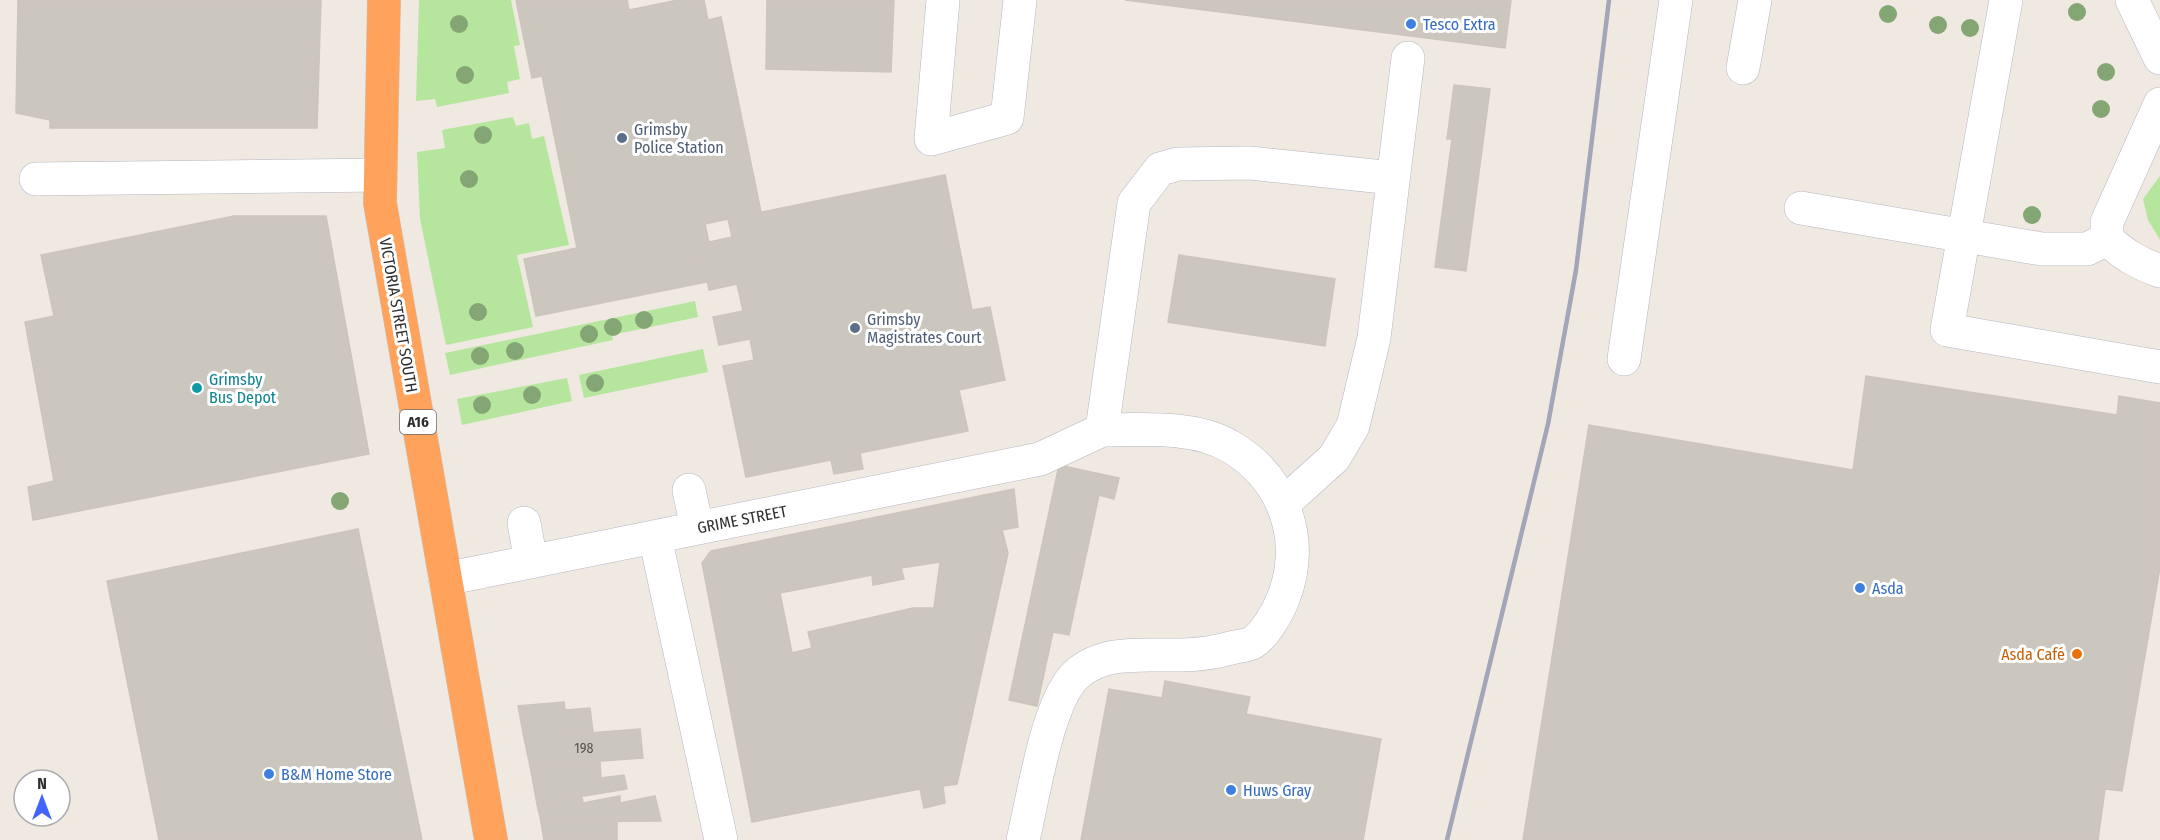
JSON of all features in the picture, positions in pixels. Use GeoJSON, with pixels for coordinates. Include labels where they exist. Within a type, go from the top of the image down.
{"type":"FeatureCollection","features":[{"type":"Feature","properties":{"kind":"highway","name":"VICTORIA STREET SOUTH"},"geometry":{"type":"LineString","coordinates":[[384,0],[380,203],[491,840]]}},
{"type":"Feature","properties":{"kind":"street"},"geometry":{"type":"LineString","coordinates":[[943,0],[931,139],[1007,118],[1020,0]]}},
{"type":"Feature","properties":{"kind":"street"},"geometry":{"type":"LineString","coordinates":[[1624,359],[1676,0]]}},
{"type":"Feature","properties":{"kind":"street"},"geometry":{"type":"LineString","coordinates":[[1743,68],[1755,0]]}},
{"type":"Feature","properties":{"kind":"street"},"geometry":{"type":"LineString","coordinates":[[2006,0],[1947,330],[2160,368]]}},
{"type":"Feature","properties":{"kind":"street"},"geometry":{"type":"LineString","coordinates":[[2132,0],[2160,58]]}},
{"type":"Feature","properties":{"kind":"street"},"geometry":{"type":"LineString","coordinates":[[1284,503],[1334,458],[1353,426],[1374,338],[1408,58]]}},
{"type":"Feature","properties":{"kind":"street"},"geometry":{"type":"LineString","coordinates":[[2107,239],[2107,222],[2160,104]]}},
{"type":"Feature","properties":{"kind":"street"},"geometry":{"type":"LineString","coordinates":[[1023,840],[1055,707],[1066,686],[1077,674],[1091,664],[1119,656],[1217,652],[1253,642],[1277,613],[1291,577],[1294,539],[1284,503],[1270,480],[1258,467],[1229,446],[1204,436],[1178,432],[1102,430],[1134,203],[1160,170],[1178,164],[1250,163],[1394,178]]}},
{"type":"Feature","properties":{"kind":"street"},"geometry":{"type":"LineString","coordinates":[[36,179],[381,175]]}},
{"type":"Feature","properties":{"kind":"street"},"geometry":{"type":"LineString","coordinates":[[1801,208],[2042,249],[2087,249],[2107,239]]}},
{"type":"Feature","properties":{"kind":"street"},"geometry":{"type":"LineString","coordinates":[[2107,239],[2135,261],[2160,271]]}},
{"type":"Feature","properties":{"kind":"street","name":"GRIME STREET"},"geometry":{"type":"LineString","coordinates":[[445,579],[1040,459],[1102,430]]}},
{"type":"Feature","properties":{"kind":"street"},"geometry":{"type":"LineString","coordinates":[[689,490],[697,528]]}},
{"type":"Feature","properties":{"kind":"street"},"geometry":{"type":"LineString","coordinates":[[524,524],[531,562]]}},
{"type":"Feature","properties":{"kind":"street"},"geometry":{"type":"LineString","coordinates":[[655,537],[721,840]]}},
{"type":"Feature","properties":{"kind":"green space"},"geometry":{"type":"Polygon","coordinates":[[[419,0],[511,0],[520,45],[514,46],[520,79],[507,82],[509,93],[437,107],[435,99],[416,101],[419,0]]]}},
{"type":"Feature","properties":{"kind":"green space"},"geometry":{"type":"Polygon","coordinates":[[[513,117],[516,126],[529,123],[532,139],[544,136],[569,245],[517,255],[533,327],[446,345],[420,219],[417,152],[445,148],[442,130],[513,117]]]}},
{"type":"Feature","properties":{"kind":"green space"},"geometry":{"type":"Polygon","coordinates":[[[2160,176],[2160,240],[2148,220],[2143,199],[2160,176]]]}},
{"type":"Feature","properties":{"kind":"green space"},"geometry":{"type":"Polygon","coordinates":[[[695,301],[698,317],[612,335],[613,340],[450,375],[445,353],[695,301]]]}},
{"type":"Feature","properties":{"kind":"green space"},"geometry":{"type":"Polygon","coordinates":[[[703,349],[708,372],[584,398],[579,375],[703,349]]]}},
{"type":"Feature","properties":{"kind":"green space"},"geometry":{"type":"Polygon","coordinates":[[[567,378],[572,401],[462,425],[457,399],[567,378]]]}},
{"type":"Feature","properties":{"kind":"building"},"geometry":{"type":"Polygon","coordinates":[[[18,0],[321,0],[317,128],[50,128],[50,120],[16,113],[18,0]]]}},
{"type":"Feature","properties":{"kind":"building","name":"Grimsby Police Station"},"geometry":{"type":"Polygon","coordinates":[[[516,0],[627,0],[629,10],[678,0],[704,0],[708,20],[721,17],[761,212],[705,224],[709,243],[700,244],[707,282],[536,316],[524,259],[577,248],[542,76],[532,78],[516,0]]]}},
{"type":"Feature","properties":{"kind":"building"},"geometry":{"type":"Polygon","coordinates":[[[767,0],[894,0],[891,72],[766,69],[767,0]]]}},
{"type":"Feature","properties":{"kind":"building","name":"Tesco Extra"},"geometry":{"type":"Polygon","coordinates":[[[1125,0],[1511,0],[1505,48],[1125,0]]]}},
{"type":"Feature","properties":{"kind":"building"},"geometry":{"type":"Polygon","coordinates":[[[1454,85],[1490,89],[1466,271],[1435,267],[1452,139],[1447,139],[1454,85]]]}},
{"type":"Feature","properties":{"kind":"building","name":"Grimsby Magistrates Court"},"geometry":{"type":"Polygon","coordinates":[[[945,175],[972,310],[990,307],[1005,380],[959,390],[968,431],[860,453],[863,469],[834,474],[831,460],[746,477],[723,366],[754,360],[750,339],[719,345],[713,317],[743,311],[737,284],[709,290],[700,244],[732,237],[728,219],[945,175]]]}},
{"type":"Feature","properties":{"kind":"building","name":"Grimsby Bus Depot"},"geometry":{"type":"Polygon","coordinates":[[[234,216],[326,216],[369,454],[33,520],[28,487],[54,481],[25,322],[54,316],[41,255],[234,216]]]}},
{"type":"Feature","properties":{"kind":"building"},"geometry":{"type":"Polygon","coordinates":[[[1179,255],[1335,279],[1325,346],[1168,322],[1179,255]]]}},
{"type":"Feature","properties":{"kind":"building","name":"Asda"},"geometry":{"type":"Polygon","coordinates":[[[1866,376],[2117,415],[2119,396],[2160,403],[2160,567],[2122,791],[2105,789],[2098,840],[1523,840],[1589,425],[1853,470],[1866,376]]]}},
{"type":"Feature","properties":{"kind":"building"},"geometry":{"type":"Polygon","coordinates":[[[1059,465],[1119,478],[1114,499],[1099,495],[1069,635],[1053,632],[1037,706],[1009,700],[1059,465]]]}},
{"type":"Feature","properties":{"kind":"building"},"geometry":{"type":"Polygon","coordinates":[[[1014,489],[1018,527],[1002,530],[1008,553],[957,784],[943,786],[945,803],[924,808],[920,789],[752,822],[702,563],[711,551],[1014,489]],[[940,562],[901,568],[904,579],[873,585],[872,575],[780,593],[792,653],[812,648],[808,632],[913,608],[934,608],[940,562]]]}},
{"type":"Feature","properties":{"kind":"building"},"geometry":{"type":"Polygon","coordinates":[[[358,529],[422,840],[159,840],[107,581],[358,529]]]}},
{"type":"Feature","properties":{"kind":"building","name":"Huws Gray"},"geometry":{"type":"Polygon","coordinates":[[[1165,681],[1250,697],[1246,714],[1381,739],[1363,840],[1081,840],[1109,689],[1162,698],[1165,681]]]}},
{"type":"Feature","properties":{"kind":"building"},"geometry":{"type":"Polygon","coordinates":[[[564,702],[565,710],[590,708],[593,732],[524,738],[518,706],[564,702]]]}},
{"type":"Feature","properties":{"kind":"building"},"geometry":{"type":"Polygon","coordinates":[[[640,729],[643,758],[530,766],[524,738],[640,729]]]}},
{"type":"Feature","properties":{"kind":"building"},"geometry":{"type":"Polygon","coordinates":[[[600,762],[601,778],[624,775],[627,789],[537,804],[530,766],[600,762]]]}},
{"type":"Feature","properties":{"kind":"building"},"geometry":{"type":"Polygon","coordinates":[[[582,796],[583,803],[620,796],[620,803],[655,796],[661,821],[541,822],[537,804],[582,796]]]}},
{"type":"Feature","properties":{"kind":"building"},"geometry":{"type":"Polygon","coordinates":[[[541,822],[617,822],[617,840],[544,840],[541,822]]]}},
{"type":"Feature","properties":{"kind":"railway"},"geometry":{"type":"LineString","coordinates":[[1447,840],[1548,424],[1576,270],[1609,0]]}},
{"type":"Feature","properties":{"kind":"place","name":"Tesco Extra"},"geometry":{"type":"Point","coordinates":[1411,24]}},
{"type":"Feature","properties":{"kind":"place","name":"Grimsby Police Station"},"geometry":{"type":"Point","coordinates":[622,138]}},
{"type":"Feature","properties":{"kind":"place","name":"Grimsby Magistrates Court"},"geometry":{"type":"Point","coordinates":[855,328]}},
{"type":"Feature","properties":{"kind":"place","name":"Grimsby Bus Depot"},"geometry":{"type":"Point","coordinates":[197,388]}},
{"type":"Feature","properties":{"kind":"place","name":"Asda"},"geometry":{"type":"Point","coordinates":[1860,588]}},
{"type":"Feature","properties":{"kind":"place","name":"Asda Café"},"geometry":{"type":"Point","coordinates":[2077,654]}},
{"type":"Feature","properties":{"kind":"place","name":"B&M Home Store"},"geometry":{"type":"Point","coordinates":[269,774]}},
{"type":"Feature","properties":{"kind":"place","name":"Huws Gray"},"geometry":{"type":"Point","coordinates":[1231,790]}}]}
